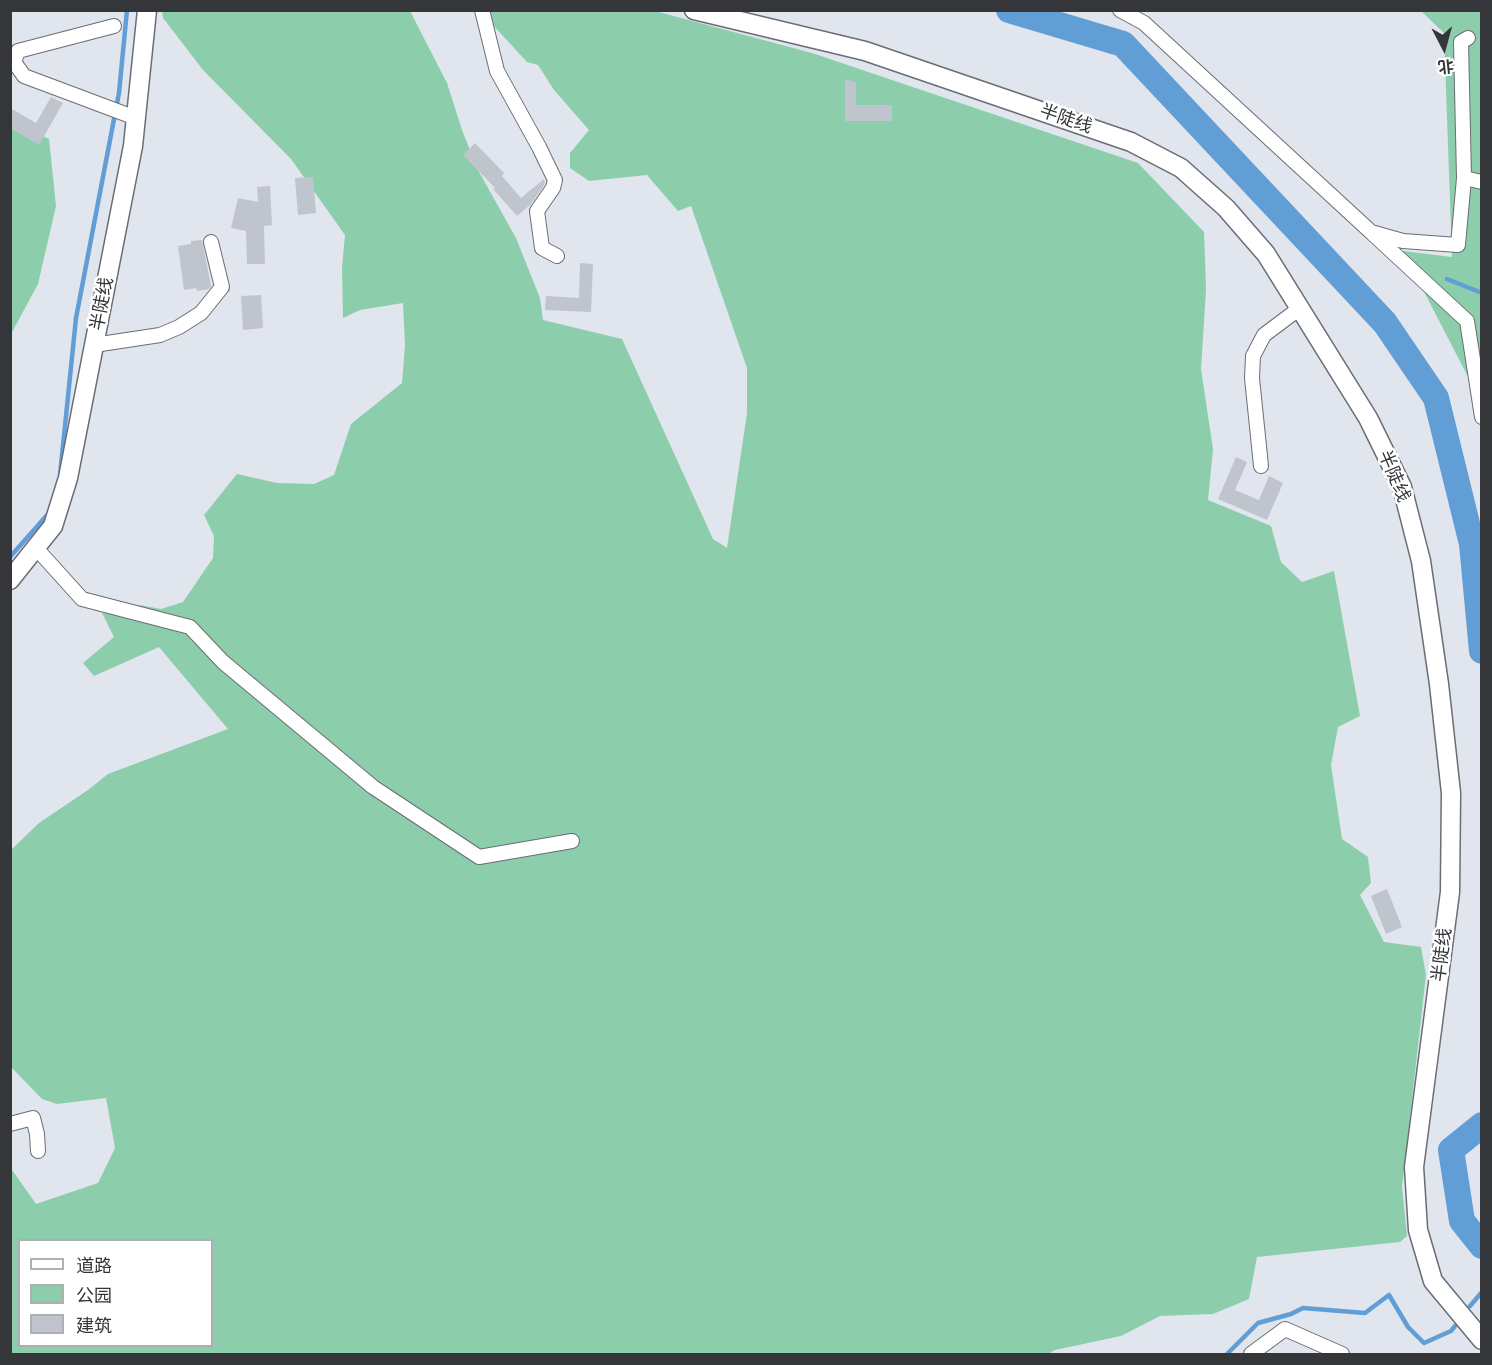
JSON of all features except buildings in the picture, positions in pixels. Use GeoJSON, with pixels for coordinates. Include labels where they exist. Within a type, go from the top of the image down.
{"type":"FeatureCollection","features":[{"type":"Feature","properties":{"kind":"street","name":"半陡线"},"geometry":{"type":"LineString","coordinates":[[10,580],[53,526],[68,478],[133,146],[130,116],[147,10]]}},
{"type":"Feature","properties":{"kind":"street"},"geometry":{"type":"LineString","coordinates":[[482,10],[497,71],[555,180],[553,188],[537,211],[542,248],[557,256]]}},
{"type":"Feature","properties":{"kind":"street","name":"半陡线"},"geometry":{"type":"LineString","coordinates":[[694,10],[865,51],[1131,142],[1181,168],[1226,208],[1266,254],[1368,418],[1402,487],[1421,561],[1439,684],[1451,793],[1450,892],[1414,1167],[1418,1230],[1433,1281],[1482,1340]]}},
{"type":"Feature","properties":{"kind":"street"},"geometry":{"type":"LineString","coordinates":[[1120,10],[1144,23],[1467,321],[1479,383],[1482,417]]}},
{"type":"Feature","properties":{"kind":"street"},"geometry":{"type":"LineString","coordinates":[[114,26],[18,51],[14,62],[24,76],[130,116]]}},
{"type":"Feature","properties":{"kind":"street"},"geometry":{"type":"LineString","coordinates":[[1371,232],[1403,241],[1458,245],[1464,178],[1461,42],[1468,38]]}},
{"type":"Feature","properties":{"kind":"street"},"geometry":{"type":"LineString","coordinates":[[1464,178],[1482,182]]}},
{"type":"Feature","properties":{"kind":"street"},"geometry":{"type":"LineString","coordinates":[[94,345],[160,335],[201,314],[222,287],[211,242]]}},
{"type":"Feature","properties":{"kind":"street"},"geometry":{"type":"LineString","coordinates":[[1261,466],[1252,378],[1253,356],[1264,335],[1300,308]]}},
{"type":"Feature","properties":{"kind":"street"},"geometry":{"type":"LineString","coordinates":[[1467,321],[1482,321]]}},
{"type":"Feature","properties":{"kind":"street"},"geometry":{"type":"LineString","coordinates":[[36,548],[82,599],[190,627],[223,662],[373,787],[479,857],[572,841]]}},
{"type":"Feature","properties":{"kind":"street"},"geometry":{"type":"LineString","coordinates":[[10,1124],[33,1118],[38,1151]]}},
{"type":"Feature","properties":{"kind":"street"},"geometry":{"type":"LineString","coordinates":[[1251,1354],[1285,1329],[1342,1354]]}},
{"type":"Feature","properties":{"kind":"green space"},"geometry":{"type":"Polygon","coordinates":[[[162,11],[410,11],[447,83],[478,170],[516,238],[540,298],[543,320],[622,339],[713,539],[727,548],[747,413],[747,368],[691,206],[678,211],[647,175],[589,181],[570,168],[570,153],[589,130],[554,90],[538,65],[527,62],[492,24],[487,11],[655,11],[812,53],[1138,163],[1204,232],[1206,289],[1201,369],[1213,449],[1208,500],[1271,526],[1281,562],[1302,582],[1334,571],[1360,716],[1338,727],[1331,765],[1342,839],[1368,857],[1371,883],[1360,895],[1384,942],[1421,947],[1426,975],[1402,1187],[1407,1236],[1400,1242],[1257,1257],[1249,1299],[1213,1314],[1160,1316],[1121,1336],[1055,1350],[1048,1354],[11,1354],[10,1167],[36,1204],[98,1183],[115,1148],[106,1098],[57,1104],[42,1099],[11,1067],[11,850],[39,823],[108,774],[228,729],[159,647],[94,676],[83,663],[114,637],[102,613],[140,605],[161,609],[183,602],[213,558],[214,536],[204,515],[237,474],[277,483],[314,484],[334,475],[351,424],[402,383],[405,345],[403,303],[360,310],[343,318],[342,268],[345,235],[291,159],[203,70],[163,18],[162,11]]]}},
{"type":"Feature","properties":{"kind":"green space"},"geometry":{"type":"Polygon","coordinates":[[[1421,11],[1481,11],[1481,402],[1403,251],[1452,257],[1444,33],[1421,11]]]}},
{"type":"Feature","properties":{"kind":"green space"},"geometry":{"type":"Polygon","coordinates":[[[11,122],[49,139],[56,206],[38,284],[11,334],[11,122]]]}},
{"type":"Feature","properties":{"kind":"waterway"},"geometry":{"type":"LineString","coordinates":[[60,475],[76,318],[119,93],[127,10]]}},
{"type":"Feature","properties":{"kind":"waterway"},"geometry":{"type":"LineString","coordinates":[[1009,10],[1123,44],[1385,323],[1436,398],[1472,544],[1482,651]]}},
{"type":"Feature","properties":{"kind":"waterway"},"geometry":{"type":"LineString","coordinates":[[1447,279],[1482,293]]}},
{"type":"Feature","properties":{"kind":"waterway"},"geometry":{"type":"LineString","coordinates":[[10,557],[48,514]]}},
{"type":"Feature","properties":{"kind":"waterway"},"geometry":{"type":"LineString","coordinates":[[1482,1125],[1451,1150],[1462,1221],[1482,1246]]}},
{"type":"Feature","properties":{"kind":"waterway"},"geometry":{"type":"LineString","coordinates":[[1470,1306],[1482,1292]]}},
{"type":"Feature","properties":{"kind":"waterway"},"geometry":{"type":"LineString","coordinates":[[1227,1354],[1258,1323],[1291,1314],[1303,1308],[1365,1313],[1389,1295],[1408,1327],[1424,1343],[1451,1331],[1455,1326]]}}]}
